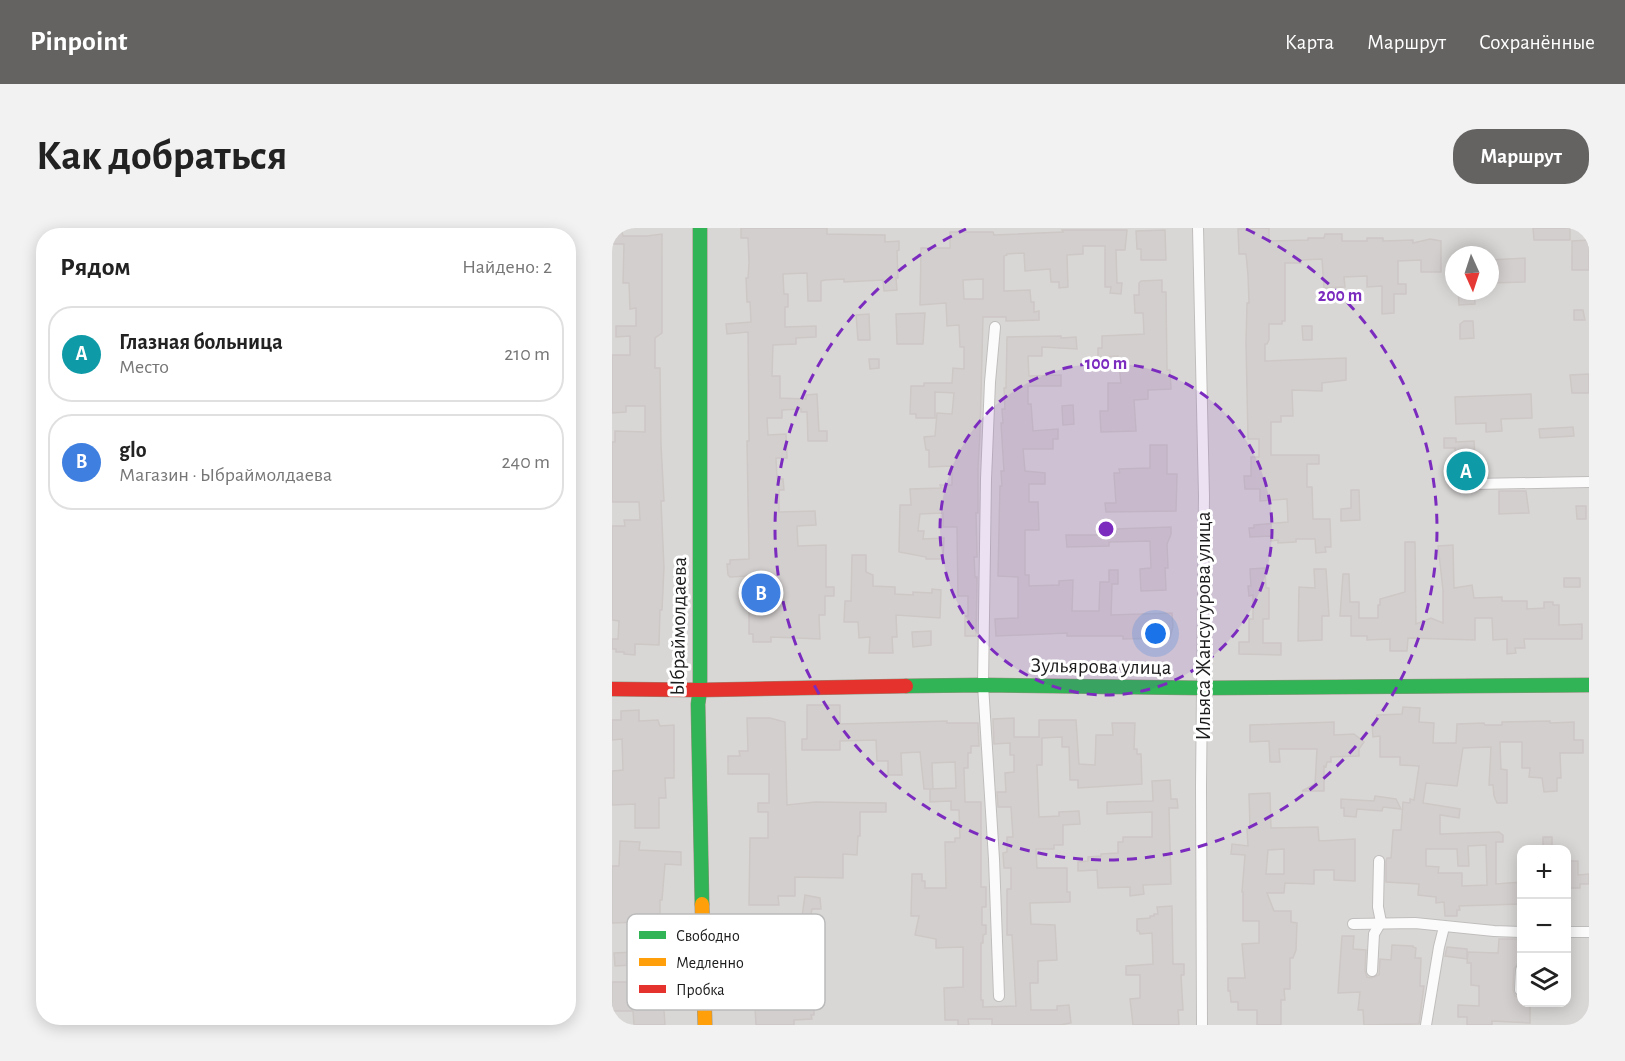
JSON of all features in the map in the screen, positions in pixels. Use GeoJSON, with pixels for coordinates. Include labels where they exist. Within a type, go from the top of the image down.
{"type":"FeatureCollection","features":[{"type":"Feature","properties":{"kind":"street","name":"Ыбраймолдаева"},"geometry":{"type":"LineString","coordinates":[[700,228],[700,690],[698,704],[703,914]]}},
{"type":"Feature","properties":{"kind":"street","name":"Ильяса Жансугурова улица"},"geometry":{"type":"LineString","coordinates":[[1198,228],[1204,496],[1202,1025]]}},
{"type":"Feature","properties":{"kind":"street"},"geometry":{"type":"LineString","coordinates":[[995,327],[986,478],[983,685],[994,859],[999,996]]}},
{"type":"Feature","properties":{"kind":"street"},"geometry":{"type":"LineString","coordinates":[[1474,484],[1589,482]]}},
{"type":"Feature","properties":{"kind":"street","name":"Зульярова улица"},"geometry":{"type":"LineString","coordinates":[[612,689],[700,690],[983,685],[1203,688],[1589,684]]}},
{"type":"Feature","properties":{"kind":"street"},"geometry":{"type":"LineString","coordinates":[[1372,971],[1374,934],[1381,922],[1378,907],[1379,861]]}},
{"type":"Feature","properties":{"kind":"street"},"geometry":{"type":"LineString","coordinates":[[1353,924],[1415,922],[1444,927],[1517,932]]}},
{"type":"Feature","properties":{"kind":"street"},"geometry":{"type":"LineString","coordinates":[[1426,1025],[1444,927]]}},
{"type":"Feature","properties":{"kind":"street"},"geometry":{"type":"LineString","coordinates":[[1571,932],[1589,932]]}},
{"type":"Feature","properties":{"kind":"street","name":"Ыбраймолдаева"},"geometry":{"type":"LineString","coordinates":[[705,1010],[705,1025]]}},
{"type":"Feature","properties":{"kind":"shaded area"},"geometry":{"type":"Polygon","coordinates":[[[612,228],[1589,228],[1589,1025],[612,1025],[612,228]]]}},
{"type":"Feature","properties":{"kind":"building"},"geometry":{"type":"Polygon","coordinates":[[[612,228],[621,228],[623,236],[662,234],[662,333],[655,338],[655,368],[660,368],[664,501],[661,501],[664,567],[662,610],[660,610],[659,645],[635,644],[635,655],[616,652],[616,649],[612,649],[612,639],[618,639],[619,621],[612,620],[612,526],[625,526],[624,520],[640,520],[639,502],[612,502],[612,442],[615,442],[615,431],[645,432],[645,406],[626,406],[626,412],[612,413],[612,355],[630,355],[630,336],[616,337],[616,326],[636,326],[636,308],[630,309],[629,283],[623,283],[624,244],[612,244],[612,228]]]}},
{"type":"Feature","properties":{"kind":"building"},"geometry":{"type":"Polygon","coordinates":[[[741,228],[827,228],[827,234],[885,235],[885,242],[899,241],[897,290],[884,291],[883,280],[844,282],[844,279],[825,280],[821,281],[821,301],[808,301],[807,273],[783,274],[784,294],[788,294],[788,307],[785,307],[785,327],[816,326],[816,337],[796,338],[796,344],[773,345],[772,376],[780,376],[780,398],[806,399],[806,395],[817,394],[819,431],[827,431],[827,441],[808,441],[807,412],[801,412],[801,409],[782,410],[782,418],[767,418],[768,435],[786,434],[787,458],[776,458],[777,479],[783,479],[784,490],[779,490],[779,512],[815,511],[816,525],[797,526],[798,546],[826,545],[826,587],[834,587],[834,596],[825,596],[825,615],[819,615],[820,639],[771,637],[771,642],[753,642],[753,634],[749,634],[749,576],[730,577],[728,575],[727,564],[730,564],[730,560],[749,559],[748,332],[727,334],[726,324],[751,322],[746,278],[748,278],[749,263],[748,238],[741,238],[741,228]]]}},
{"type":"Feature","properties":{"kind":"building"},"geometry":{"type":"Polygon","coordinates":[[[1269,228],[1269,241],[1308,240],[1308,238],[1324,238],[1325,234],[1342,234],[1342,241],[1367,241],[1367,238],[1383,238],[1383,241],[1413,240],[1413,243],[1430,239],[1441,241],[1441,272],[1421,272],[1421,260],[1398,261],[1398,284],[1406,284],[1406,294],[1394,294],[1394,313],[1382,314],[1382,286],[1367,287],[1367,276],[1344,277],[1345,287],[1324,288],[1322,259],[1285,263],[1285,321],[1282,321],[1282,324],[1269,324],[1269,340],[1265,344],[1265,361],[1346,358],[1346,380],[1322,383],[1322,391],[1292,390],[1293,416],[1281,416],[1281,422],[1271,422],[1271,455],[1319,455],[1319,464],[1307,464],[1307,487],[1312,487],[1313,519],[1330,519],[1331,547],[1325,547],[1326,552],[1316,553],[1315,539],[1296,539],[1296,542],[1278,543],[1278,540],[1271,541],[1271,536],[1250,537],[1249,528],[1254,528],[1254,525],[1288,522],[1287,499],[1260,501],[1260,489],[1245,489],[1244,476],[1251,476],[1251,457],[1259,457],[1259,439],[1248,439],[1246,343],[1247,303],[1249,303],[1248,275],[1246,254],[1239,254],[1238,229],[1269,228]]]}},
{"type":"Feature","properties":{"kind":"building"},"geometry":{"type":"Polygon","coordinates":[[[1533,228],[1570,228],[1570,240],[1534,240],[1533,228]]]}},
{"type":"Feature","properties":{"kind":"building"},"geometry":{"type":"Polygon","coordinates":[[[1062,230],[1127,230],[1125,250],[1116,250],[1117,283],[1122,283],[1121,294],[1110,293],[1111,287],[1105,287],[1105,246],[1083,246],[1083,254],[1067,255],[1068,287],[1059,288],[1059,282],[1051,282],[1050,269],[1025,271],[1024,253],[1004,256],[1004,291],[1030,290],[1034,312],[1039,311],[1039,320],[1006,321],[1006,317],[983,317],[978,513],[976,513],[977,557],[974,557],[975,577],[977,577],[976,636],[965,636],[968,596],[958,596],[957,527],[943,527],[943,513],[920,514],[918,531],[924,531],[923,539],[944,538],[943,559],[926,559],[926,557],[899,552],[900,505],[911,505],[910,489],[941,488],[940,485],[952,485],[952,466],[929,467],[929,450],[926,450],[924,437],[935,436],[937,413],[952,414],[954,393],[935,392],[935,418],[916,418],[916,414],[910,414],[911,386],[924,386],[924,383],[952,383],[953,368],[964,369],[964,347],[960,347],[959,325],[947,326],[946,303],[920,305],[921,248],[950,248],[950,232],[993,232],[994,235],[1063,232],[1062,230]],[[983,279],[963,280],[964,299],[983,299],[983,279]]]}},
{"type":"Feature","properties":{"kind":"building"},"geometry":{"type":"Polygon","coordinates":[[[1165,230],[1166,260],[1141,260],[1141,249],[1137,249],[1136,231],[1165,230]]]}},
{"type":"Feature","properties":{"kind":"building"},"geometry":{"type":"Polygon","coordinates":[[[1589,240],[1589,270],[1572,270],[1572,241],[1589,240]]]}},
{"type":"Feature","properties":{"kind":"building"},"geometry":{"type":"Polygon","coordinates":[[[1525,258],[1525,282],[1499,283],[1499,259],[1525,258]]]}},
{"type":"Feature","properties":{"kind":"building"},"geometry":{"type":"Polygon","coordinates":[[[1162,280],[1162,292],[1166,292],[1167,370],[1170,370],[1171,389],[1148,390],[1148,399],[1134,400],[1136,431],[1101,432],[1100,411],[1108,411],[1108,383],[1121,383],[1118,356],[1098,357],[1098,348],[1102,348],[1102,336],[1144,334],[1143,313],[1135,313],[1134,295],[1139,295],[1141,281],[1162,280]]]}},
{"type":"Feature","properties":{"kind":"building"},"geometry":{"type":"Polygon","coordinates":[[[1459,300],[1475,300],[1475,304],[1459,305],[1459,300]]]}},
{"type":"Feature","properties":{"kind":"building"},"geometry":{"type":"Polygon","coordinates":[[[1574,310],[1583,310],[1585,320],[1574,320],[1574,310]]]}},
{"type":"Feature","properties":{"kind":"building"},"geometry":{"type":"Polygon","coordinates":[[[925,313],[923,344],[897,344],[896,314],[925,313]]]}},
{"type":"Feature","properties":{"kind":"building"},"geometry":{"type":"Polygon","coordinates":[[[869,314],[870,340],[858,340],[856,315],[869,314]]]}},
{"type":"Feature","properties":{"kind":"building"},"geometry":{"type":"Polygon","coordinates":[[[1464,321],[1473,321],[1474,338],[1460,339],[1460,324],[1464,321]]]}},
{"type":"Feature","properties":{"kind":"building"},"geometry":{"type":"Polygon","coordinates":[[[1302,326],[1312,326],[1312,340],[1303,340],[1302,326]]]}},
{"type":"Feature","properties":{"kind":"building"},"geometry":{"type":"Polygon","coordinates":[[[1061,336],[1061,338],[1076,337],[1077,349],[1042,347],[1042,356],[1028,356],[1029,376],[1061,375],[1061,386],[1028,386],[1028,404],[1031,404],[1033,431],[1058,429],[1058,439],[1053,439],[1053,449],[1023,449],[1025,471],[1045,473],[1045,484],[1029,484],[1029,502],[1038,502],[1039,530],[1025,530],[1025,575],[1029,575],[1029,586],[1059,585],[1059,581],[1073,580],[1072,611],[1099,611],[1100,582],[1109,582],[1109,570],[1118,570],[1118,584],[1112,584],[1111,615],[1172,613],[1173,626],[1170,638],[1123,639],[1123,636],[1067,636],[1067,633],[996,636],[995,619],[1018,618],[1018,577],[998,576],[1000,486],[1002,486],[1001,471],[1004,471],[1001,423],[1003,423],[1002,409],[1005,409],[1007,337],[1061,336]]]}},
{"type":"Feature","properties":{"kind":"building"},"geometry":{"type":"Polygon","coordinates":[[[869,359],[879,359],[879,368],[870,369],[869,359]]]}},
{"type":"Feature","properties":{"kind":"building"},"geometry":{"type":"Polygon","coordinates":[[[1589,374],[1589,393],[1572,393],[1570,375],[1589,374]]]}},
{"type":"Feature","properties":{"kind":"building"},"geometry":{"type":"Polygon","coordinates":[[[1531,394],[1532,418],[1501,419],[1502,431],[1486,432],[1486,423],[1456,424],[1455,397],[1531,394]]]}},
{"type":"Feature","properties":{"kind":"building"},"geometry":{"type":"Polygon","coordinates":[[[1073,405],[1074,424],[1063,425],[1062,406],[1073,405]]]}},
{"type":"Feature","properties":{"kind":"building"},"geometry":{"type":"Polygon","coordinates":[[[1573,427],[1574,436],[1540,438],[1539,429],[1573,427]]]}},
{"type":"Feature","properties":{"kind":"building"},"geometry":{"type":"Polygon","coordinates":[[[1444,438],[1456,438],[1456,442],[1474,441],[1476,476],[1470,478],[1467,483],[1457,484],[1455,448],[1444,448],[1444,438]]]}},
{"type":"Feature","properties":{"kind":"building"},"geometry":{"type":"Polygon","coordinates":[[[1150,445],[1167,445],[1167,474],[1177,474],[1176,511],[1106,512],[1105,503],[1116,503],[1114,473],[1120,473],[1119,469],[1150,468],[1150,445]]]}},
{"type":"Feature","properties":{"kind":"building"},"geometry":{"type":"Polygon","coordinates":[[[1351,490],[1359,490],[1360,520],[1341,521],[1341,509],[1351,508],[1351,490]]]}},
{"type":"Feature","properties":{"kind":"building"},"geometry":{"type":"Polygon","coordinates":[[[1499,491],[1526,491],[1529,513],[1499,514],[1499,491]]]}},
{"type":"Feature","properties":{"kind":"building"},"geometry":{"type":"Polygon","coordinates":[[[1576,506],[1586,506],[1586,519],[1577,519],[1576,506]]]}},
{"type":"Feature","properties":{"kind":"building"},"geometry":{"type":"Polygon","coordinates":[[[1171,527],[1167,544],[1168,568],[1165,568],[1166,590],[1141,591],[1140,569],[1151,568],[1150,541],[1109,542],[1109,546],[1067,547],[1066,535],[1105,535],[1105,532],[1116,532],[1116,529],[1171,527]]]}},
{"type":"Feature","properties":{"kind":"building"},"geometry":{"type":"Polygon","coordinates":[[[1405,542],[1415,542],[1416,624],[1431,618],[1443,623],[1443,590],[1438,546],[1453,545],[1454,588],[1472,585],[1474,598],[1502,597],[1502,601],[1527,601],[1527,609],[1544,608],[1544,602],[1553,602],[1553,605],[1559,605],[1559,625],[1582,624],[1582,639],[1524,639],[1525,648],[1515,648],[1516,653],[1507,654],[1507,639],[1493,640],[1492,618],[1475,618],[1475,640],[1408,638],[1407,651],[1390,651],[1390,639],[1367,640],[1367,636],[1351,636],[1351,616],[1340,616],[1343,574],[1349,574],[1350,602],[1359,602],[1359,618],[1378,618],[1380,599],[1405,592],[1405,542]]]}},
{"type":"Feature","properties":{"kind":"building"},"geometry":{"type":"Polygon","coordinates":[[[852,555],[866,555],[866,572],[873,575],[873,586],[895,587],[895,594],[913,595],[913,592],[932,593],[932,589],[941,590],[940,618],[896,615],[897,637],[892,637],[893,653],[869,653],[870,637],[859,638],[858,622],[844,622],[845,601],[851,601],[852,555]]]}},
{"type":"Feature","properties":{"kind":"building"},"geometry":{"type":"Polygon","coordinates":[[[1265,568],[1266,588],[1269,588],[1269,619],[1263,619],[1263,643],[1281,643],[1281,655],[1239,654],[1239,642],[1249,642],[1249,619],[1253,619],[1253,595],[1249,596],[1248,586],[1251,586],[1250,569],[1265,568]]]}},
{"type":"Feature","properties":{"kind":"building"},"geometry":{"type":"Polygon","coordinates":[[[1314,569],[1326,569],[1329,616],[1322,616],[1322,640],[1298,641],[1299,587],[1315,588],[1314,569]]]}},
{"type":"Feature","properties":{"kind":"building"},"geometry":{"type":"Polygon","coordinates":[[[1564,578],[1580,578],[1580,587],[1564,587],[1564,578]]]}},
{"type":"Feature","properties":{"kind":"building"},"geometry":{"type":"Polygon","coordinates":[[[931,631],[931,645],[913,647],[912,632],[931,631]]]}},
{"type":"Feature","properties":{"kind":"building"},"geometry":{"type":"Polygon","coordinates":[[[807,705],[840,705],[840,724],[947,721],[947,723],[978,723],[979,746],[971,746],[971,753],[968,753],[968,768],[964,768],[965,802],[981,802],[981,887],[986,887],[986,907],[982,907],[982,925],[986,925],[986,934],[983,935],[983,943],[981,943],[983,1007],[1016,1006],[1012,935],[1007,935],[1007,889],[1011,889],[1011,868],[1004,868],[1003,853],[1007,852],[1007,837],[1013,837],[1011,807],[998,807],[997,792],[1006,792],[1005,773],[1014,772],[1014,755],[1010,755],[1010,743],[994,744],[993,719],[1014,718],[1014,737],[1039,737],[1039,720],[1076,720],[1079,764],[1095,765],[1096,735],[1113,735],[1112,723],[1135,723],[1134,749],[1137,749],[1137,754],[1141,754],[1142,784],[1078,788],[1078,780],[1070,780],[1069,747],[1062,747],[1062,737],[1042,738],[1042,765],[1037,765],[1039,817],[1059,816],[1059,812],[1079,811],[1080,824],[1063,825],[1063,845],[1054,845],[1054,849],[1036,849],[1037,868],[1067,868],[1067,892],[1070,892],[1070,902],[1030,903],[1031,924],[1055,925],[1057,960],[1038,961],[1038,983],[1030,983],[1031,1010],[1057,1010],[1057,1006],[1069,1005],[1071,1023],[992,1025],[992,1019],[968,1019],[969,1025],[958,1025],[958,1020],[945,1020],[944,988],[963,987],[963,947],[936,948],[936,939],[915,935],[919,916],[911,916],[912,874],[922,874],[925,888],[946,888],[945,842],[955,842],[955,838],[960,838],[959,810],[951,810],[951,801],[930,802],[930,789],[924,789],[920,752],[901,753],[902,775],[888,775],[888,761],[877,761],[876,740],[840,741],[840,750],[802,750],[802,739],[807,739],[807,705]],[[955,762],[932,763],[933,789],[956,788],[955,762]]]}},
{"type":"Feature","properties":{"kind":"building"},"geometry":{"type":"Polygon","coordinates":[[[1403,707],[1420,708],[1419,722],[1434,723],[1433,743],[1456,743],[1457,724],[1574,722],[1574,740],[1583,740],[1583,753],[1560,753],[1561,778],[1557,778],[1557,791],[1544,792],[1542,778],[1529,777],[1530,768],[1522,768],[1522,742],[1500,742],[1501,769],[1507,770],[1507,803],[1497,803],[1493,785],[1489,785],[1491,747],[1463,748],[1457,786],[1426,783],[1423,803],[1460,809],[1459,818],[1440,815],[1440,834],[1499,832],[1503,835],[1503,842],[1496,842],[1496,884],[1517,882],[1517,904],[1459,906],[1457,916],[1445,916],[1444,902],[1436,903],[1436,897],[1418,895],[1419,884],[1386,882],[1386,861],[1387,858],[1391,858],[1393,830],[1401,830],[1403,802],[1410,803],[1410,799],[1414,800],[1419,766],[1400,765],[1400,757],[1380,757],[1380,736],[1373,737],[1372,723],[1377,722],[1377,715],[1402,714],[1403,707]],[[1486,845],[1468,846],[1469,866],[1458,866],[1457,849],[1426,849],[1426,866],[1439,867],[1438,873],[1462,873],[1462,886],[1487,885],[1486,845]]]}},
{"type":"Feature","properties":{"kind":"building"},"geometry":{"type":"Polygon","coordinates":[[[639,710],[639,721],[658,720],[660,726],[674,725],[674,778],[665,778],[666,798],[659,798],[659,828],[635,828],[635,804],[612,805],[612,771],[623,770],[622,739],[612,740],[612,720],[621,720],[621,711],[639,710]]]}},
{"type":"Feature","properties":{"kind":"building"},"geometry":{"type":"Polygon","coordinates":[[[747,718],[770,718],[785,722],[787,805],[815,802],[886,803],[886,812],[860,812],[857,855],[843,854],[843,878],[795,877],[795,896],[778,896],[779,905],[749,905],[750,838],[768,838],[768,812],[758,812],[758,803],[769,803],[769,774],[728,774],[728,756],[740,756],[739,751],[748,751],[747,718]]]}},
{"type":"Feature","properties":{"kind":"building"},"geometry":{"type":"Polygon","coordinates":[[[1334,722],[1334,735],[1354,734],[1364,742],[1359,749],[1359,756],[1331,757],[1331,762],[1327,762],[1326,767],[1324,766],[1324,791],[1302,791],[1315,784],[1317,749],[1279,749],[1280,762],[1270,762],[1269,741],[1250,742],[1250,725],[1334,722]]]}},
{"type":"Feature","properties":{"kind":"building"},"geometry":{"type":"Polygon","coordinates":[[[1170,780],[1171,799],[1177,799],[1178,808],[1169,808],[1171,884],[1143,885],[1144,894],[1130,896],[1130,887],[1098,888],[1097,870],[1078,871],[1078,862],[1088,861],[1088,857],[1101,856],[1101,854],[1118,853],[1118,842],[1123,842],[1123,837],[1152,837],[1152,812],[1107,814],[1107,802],[1153,801],[1152,781],[1170,780]]]}},
{"type":"Feature","properties":{"kind":"building"},"geometry":{"type":"Polygon","coordinates":[[[1270,793],[1271,828],[1318,827],[1319,841],[1355,839],[1355,881],[1334,880],[1334,870],[1314,870],[1314,884],[1285,883],[1284,893],[1267,893],[1274,911],[1291,911],[1291,922],[1297,923],[1296,950],[1293,958],[1290,958],[1290,989],[1284,989],[1285,1000],[1281,1000],[1281,1025],[1257,1025],[1257,1010],[1238,1010],[1238,1002],[1231,1002],[1230,991],[1228,991],[1228,978],[1245,978],[1242,944],[1259,943],[1259,921],[1243,921],[1242,892],[1245,855],[1231,854],[1232,844],[1248,846],[1249,794],[1270,793]],[[1284,849],[1268,850],[1266,874],[1284,874],[1284,849]]]}},
{"type":"Feature","properties":{"kind":"building"},"geometry":{"type":"Polygon","coordinates":[[[1375,796],[1396,799],[1401,809],[1383,807],[1382,811],[1357,809],[1356,817],[1344,816],[1341,799],[1374,801],[1375,796]]]}},
{"type":"Feature","properties":{"kind":"building"},"geometry":{"type":"Polygon","coordinates":[[[1543,837],[1552,837],[1552,845],[1543,845],[1543,837]]]}},
{"type":"Feature","properties":{"kind":"building"},"geometry":{"type":"Polygon","coordinates":[[[620,841],[640,842],[639,850],[681,852],[681,865],[665,864],[660,914],[627,914],[627,922],[612,923],[612,866],[619,866],[620,841]]]}},
{"type":"Feature","properties":{"kind":"building"},"geometry":{"type":"Polygon","coordinates":[[[1571,861],[1578,861],[1578,875],[1589,874],[1589,884],[1580,884],[1580,888],[1571,888],[1571,861]]]}},
{"type":"Feature","properties":{"kind":"building"},"geometry":{"type":"Polygon","coordinates":[[[805,895],[820,898],[821,909],[812,909],[811,914],[802,914],[805,895]]]}},
{"type":"Feature","properties":{"kind":"building"},"geometry":{"type":"Polygon","coordinates":[[[1172,906],[1173,964],[1184,964],[1184,975],[1181,975],[1183,1010],[1178,1010],[1179,1025],[1133,1025],[1130,999],[1140,998],[1140,975],[1126,975],[1126,966],[1153,964],[1152,933],[1140,934],[1137,931],[1137,919],[1150,918],[1158,914],[1157,907],[1172,906]]]}},
{"type":"Feature","properties":{"kind":"building"},"geometry":{"type":"Polygon","coordinates":[[[1342,936],[1354,936],[1353,949],[1366,950],[1365,971],[1367,977],[1371,978],[1379,975],[1380,959],[1391,960],[1392,945],[1416,948],[1415,958],[1421,958],[1420,986],[1424,986],[1419,1024],[1364,1025],[1363,1010],[1358,1010],[1360,992],[1338,993],[1342,936]]]}},
{"type":"Feature","properties":{"kind":"building"},"geometry":{"type":"Polygon","coordinates":[[[1499,939],[1517,939],[1517,964],[1514,969],[1513,990],[1517,996],[1517,1007],[1530,1007],[1530,1023],[1492,1021],[1492,1025],[1467,1025],[1467,1017],[1458,1017],[1458,1005],[1479,1006],[1479,986],[1471,985],[1471,963],[1467,963],[1468,952],[1498,953],[1499,939]]]}},
{"type":"Feature","properties":{"kind":"building"},"geometry":{"type":"Polygon","coordinates":[[[1447,947],[1467,949],[1467,959],[1445,956],[1447,947]]]}},
{"type":"Feature","properties":{"kind":"building"},"geometry":{"type":"Polygon","coordinates":[[[627,952],[627,965],[615,966],[614,953],[627,952]]]}},
{"type":"Feature","properties":{"kind":"building"},"geometry":{"type":"Polygon","coordinates":[[[612,982],[627,982],[627,1010],[664,1010],[665,1025],[634,1025],[633,1011],[612,1011],[612,982]]]}},
{"type":"Feature","properties":{"kind":"building"},"geometry":{"type":"Polygon","coordinates":[[[755,1010],[814,1010],[814,1015],[811,1015],[812,1019],[794,1020],[794,1025],[756,1025],[755,1010]]]}},
{"type":"Feature","properties":{"kind":"traffic: fast"},"geometry":{"type":"LineString","coordinates":[[700,228],[700,690],[698,704],[702,904]]}},
{"type":"Feature","properties":{"kind":"traffic: fast"},"geometry":{"type":"LineString","coordinates":[[906,686],[1203,688],[1589,685]]}},
{"type":"Feature","properties":{"kind":"traffic: slow"},"geometry":{"type":"LineString","coordinates":[[702,904],[702,914]]}},
{"type":"Feature","properties":{"kind":"traffic: slow"},"geometry":{"type":"LineString","coordinates":[[705,1010],[705,1025]]}},
{"type":"Feature","properties":{"kind":"traffic: jam"},"geometry":{"type":"LineString","coordinates":[[612,689],[700,690],[906,686]]}},
{"type":"Feature","properties":{"kind":"place","name":"Глазная больница"},"geometry":{"type":"Point","coordinates":[1466,471]}},
{"type":"Feature","properties":{"kind":"place","name":"glo"},"geometry":{"type":"Point","coordinates":[761,593]}}]}
